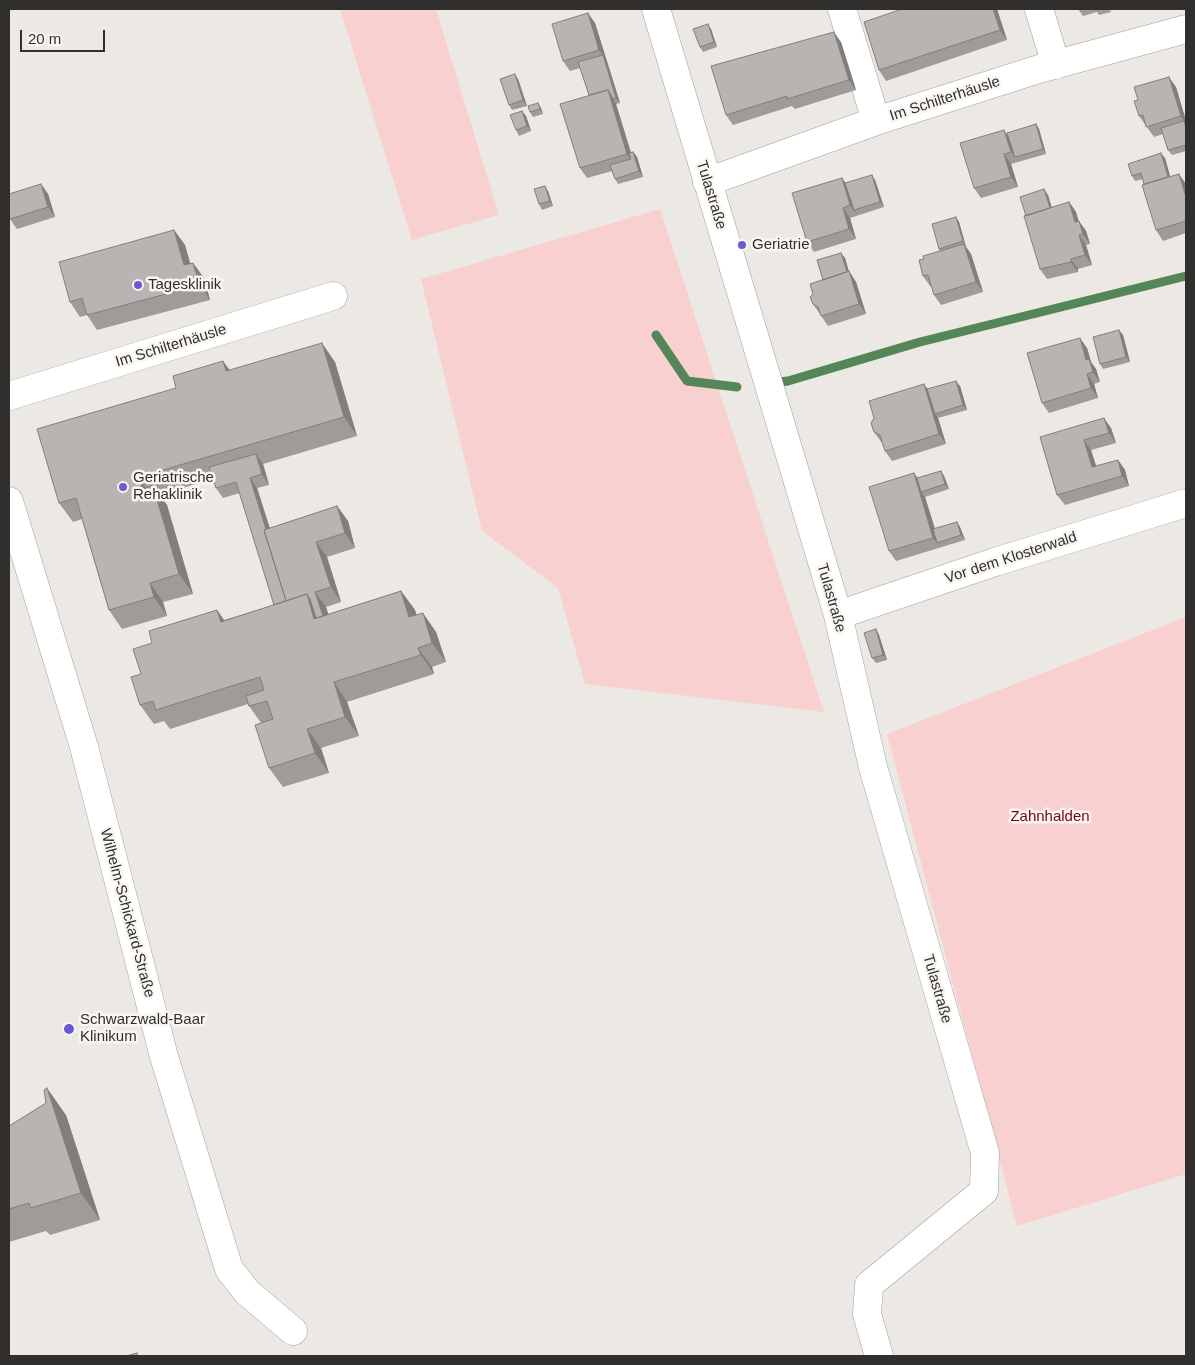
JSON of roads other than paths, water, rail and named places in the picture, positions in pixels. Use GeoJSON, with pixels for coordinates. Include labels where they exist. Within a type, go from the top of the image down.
{"type":"FeatureCollection","features":[{"type":"Feature","properties":{"kind":"street","name":"Tulastraße"},"geometry":{"type":"LineString","coordinates":[[656,9],[838,615],[873,767],[985,1153],[984,1192],[869,1285],[867,1314],[879,1356]]}},
{"type":"Feature","properties":{"kind":"street"},"geometry":{"type":"LineString","coordinates":[[842,9],[876,121]]}},
{"type":"Feature","properties":{"kind":"street"},"geometry":{"type":"LineString","coordinates":[[1039,9],[1056,65]]}},
{"type":"Feature","properties":{"kind":"street","name":"Im Schilterhäusle"},"geometry":{"type":"LineString","coordinates":[[707,182],[876,121],[1056,65],[1186,29]]}},
{"type":"Feature","properties":{"kind":"street","name":"Im Schilterhäusle"},"geometry":{"type":"LineString","coordinates":[[9,396],[333,296]]}},
{"type":"Feature","properties":{"kind":"street","name":"Wilhelm-Schickard-Straße"},"geometry":{"type":"LineString","coordinates":[[9,501],[84,747],[163,1053],[230,1269],[247,1292],[293,1330]]}},
{"type":"Feature","properties":{"kind":"street","name":"Vor dem Klosterwald"},"geometry":{"type":"LineString","coordinates":[[838,615],[995,562],[1186,503]]}},
{"type":"Feature","properties":{"kind":"waterway"},"geometry":{"type":"LineString","coordinates":[[772,383],[788,381],[920,342],[1186,276]]}},
{"type":"Feature","properties":{"kind":"waterway"},"geometry":{"type":"LineString","coordinates":[[656,335],[687,381],[737,387]]}},
{"type":"Feature","properties":{"kind":"place","name":"Geriatrie"},"geometry":{"type":"Point","coordinates":[742,245]}},
{"type":"Feature","properties":{"kind":"place","name":"Tagesklinik"},"geometry":{"type":"Point","coordinates":[138,285]}},
{"type":"Feature","properties":{"kind":"place","name":"Geriatrische Rehaklinik"},"geometry":{"type":"Point","coordinates":[123,487]}},
{"type":"Feature","properties":{"kind":"place","name":"Schwarzwald-Baar Klinikum"},"geometry":{"type":"Point","coordinates":[69,1029]}},
{"type":"Feature","properties":{"kind":"park label","name":"Zahnhalden"},"geometry":{"type":"Point","coordinates":[1050,817]}}]}
